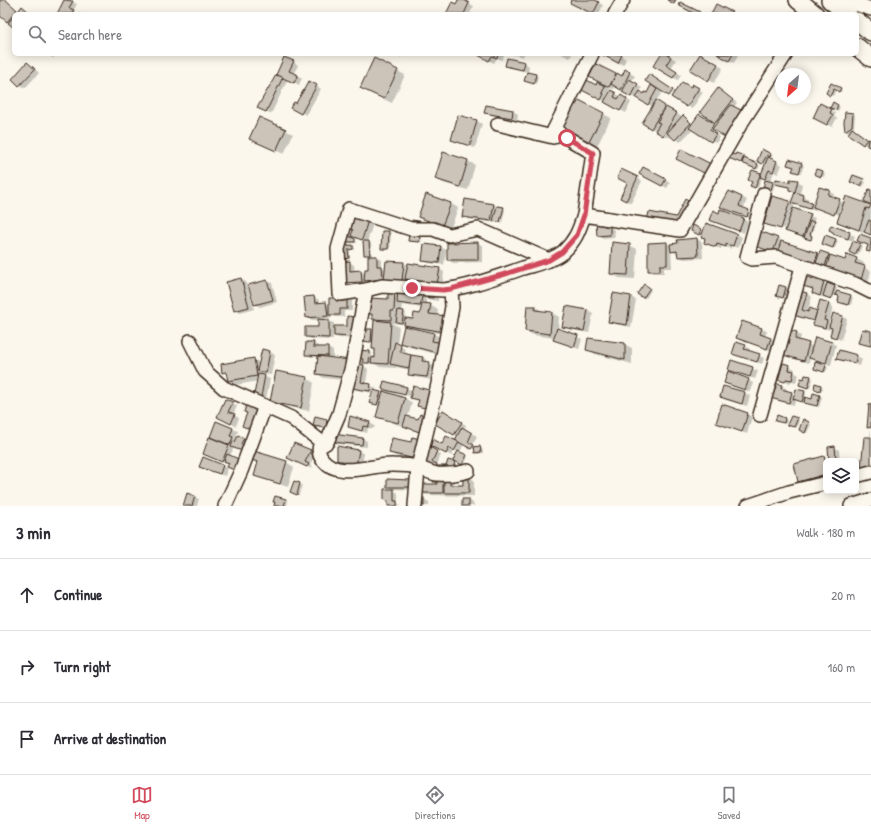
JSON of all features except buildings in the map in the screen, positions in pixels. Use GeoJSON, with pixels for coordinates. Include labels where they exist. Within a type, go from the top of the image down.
{"type":"FeatureCollection","features":[{"type":"Feature","properties":{"kind":"main road"},"geometry":{"type":"LineString","coordinates":[[798,0],[812,12]]}},
{"type":"Feature","properties":{"kind":"main road"},"geometry":{"type":"LineString","coordinates":[[830,0],[845,12]]}},
{"type":"Feature","properties":{"kind":"main road"},"geometry":{"type":"LineString","coordinates":[[859,23],[871,32]]}},
{"type":"Feature","properties":{"kind":"main road"},"geometry":{"type":"LineString","coordinates":[[859,49],[871,58]]}},
{"type":"Feature","properties":{"kind":"street"},"geometry":{"type":"LineString","coordinates":[[616,12],[623,0]]}},
{"type":"Feature","properties":{"kind":"street"},"geometry":{"type":"LineString","coordinates":[[839,0],[870,6]]}},
{"type":"Feature","properties":{"kind":"street"},"geometry":{"type":"LineString","coordinates":[[498,124],[553,136],[554,130],[591,56]]}},
{"type":"Feature","properties":{"kind":"street"},"geometry":{"type":"LineString","coordinates":[[584,215],[680,230],[740,125],[785,56]]}},
{"type":"Feature","properties":{"kind":"street"},"geometry":{"type":"LineString","coordinates":[[549,260],[478,229],[449,235],[433,229],[411,229],[349,208],[338,249],[340,294],[382,286],[443,290],[451,289],[549,260],[562,252],[577,235],[584,215],[593,153],[554,130]]}},
{"type":"Feature","properties":{"kind":"street"},"geometry":{"type":"LineString","coordinates":[[764,194],[747,257],[752,259],[776,257],[855,284],[871,292]]}},
{"type":"Feature","properties":{"kind":"street"},"geometry":{"type":"LineString","coordinates":[[760,415],[802,267]]}},
{"type":"Feature","properties":{"kind":"street"},"geometry":{"type":"LineString","coordinates":[[414,506],[418,467],[438,384],[452,308],[451,289]]}},
{"type":"Feature","properties":{"kind":"street"},"geometry":{"type":"LineString","coordinates":[[190,341],[205,371],[224,388],[291,418],[324,444],[327,442],[339,414],[352,366],[366,290]]}},
{"type":"Feature","properties":{"kind":"street"},"geometry":{"type":"LineString","coordinates":[[225,506],[241,471],[265,406]]}},
{"type":"Feature","properties":{"kind":"street"},"geometry":{"type":"LineString","coordinates":[[321,443],[318,448],[318,452],[322,458],[328,465],[339,469],[351,470],[392,464],[418,467],[426,472],[438,474],[456,474],[468,471]]}},
{"type":"Feature","properties":{"kind":"street"},"geometry":{"type":"LineString","coordinates":[[859,475],[871,472]]}},
{"type":"Feature","properties":{"kind":"street"},"geometry":{"type":"LineString","coordinates":[[748,506],[789,492],[823,484]]}},
{"type":"Feature","properties":{"kind":"street"},"geometry":{"type":"LineString","coordinates":[[851,506],[871,500]]}},
{"type":"Feature","properties":{"kind":"route"},"geometry":{"type":"LineString","coordinates":[[412,288],[443,290],[451,289],[549,260],[562,252],[577,235],[584,215],[593,153],[567,138]]}}]}
